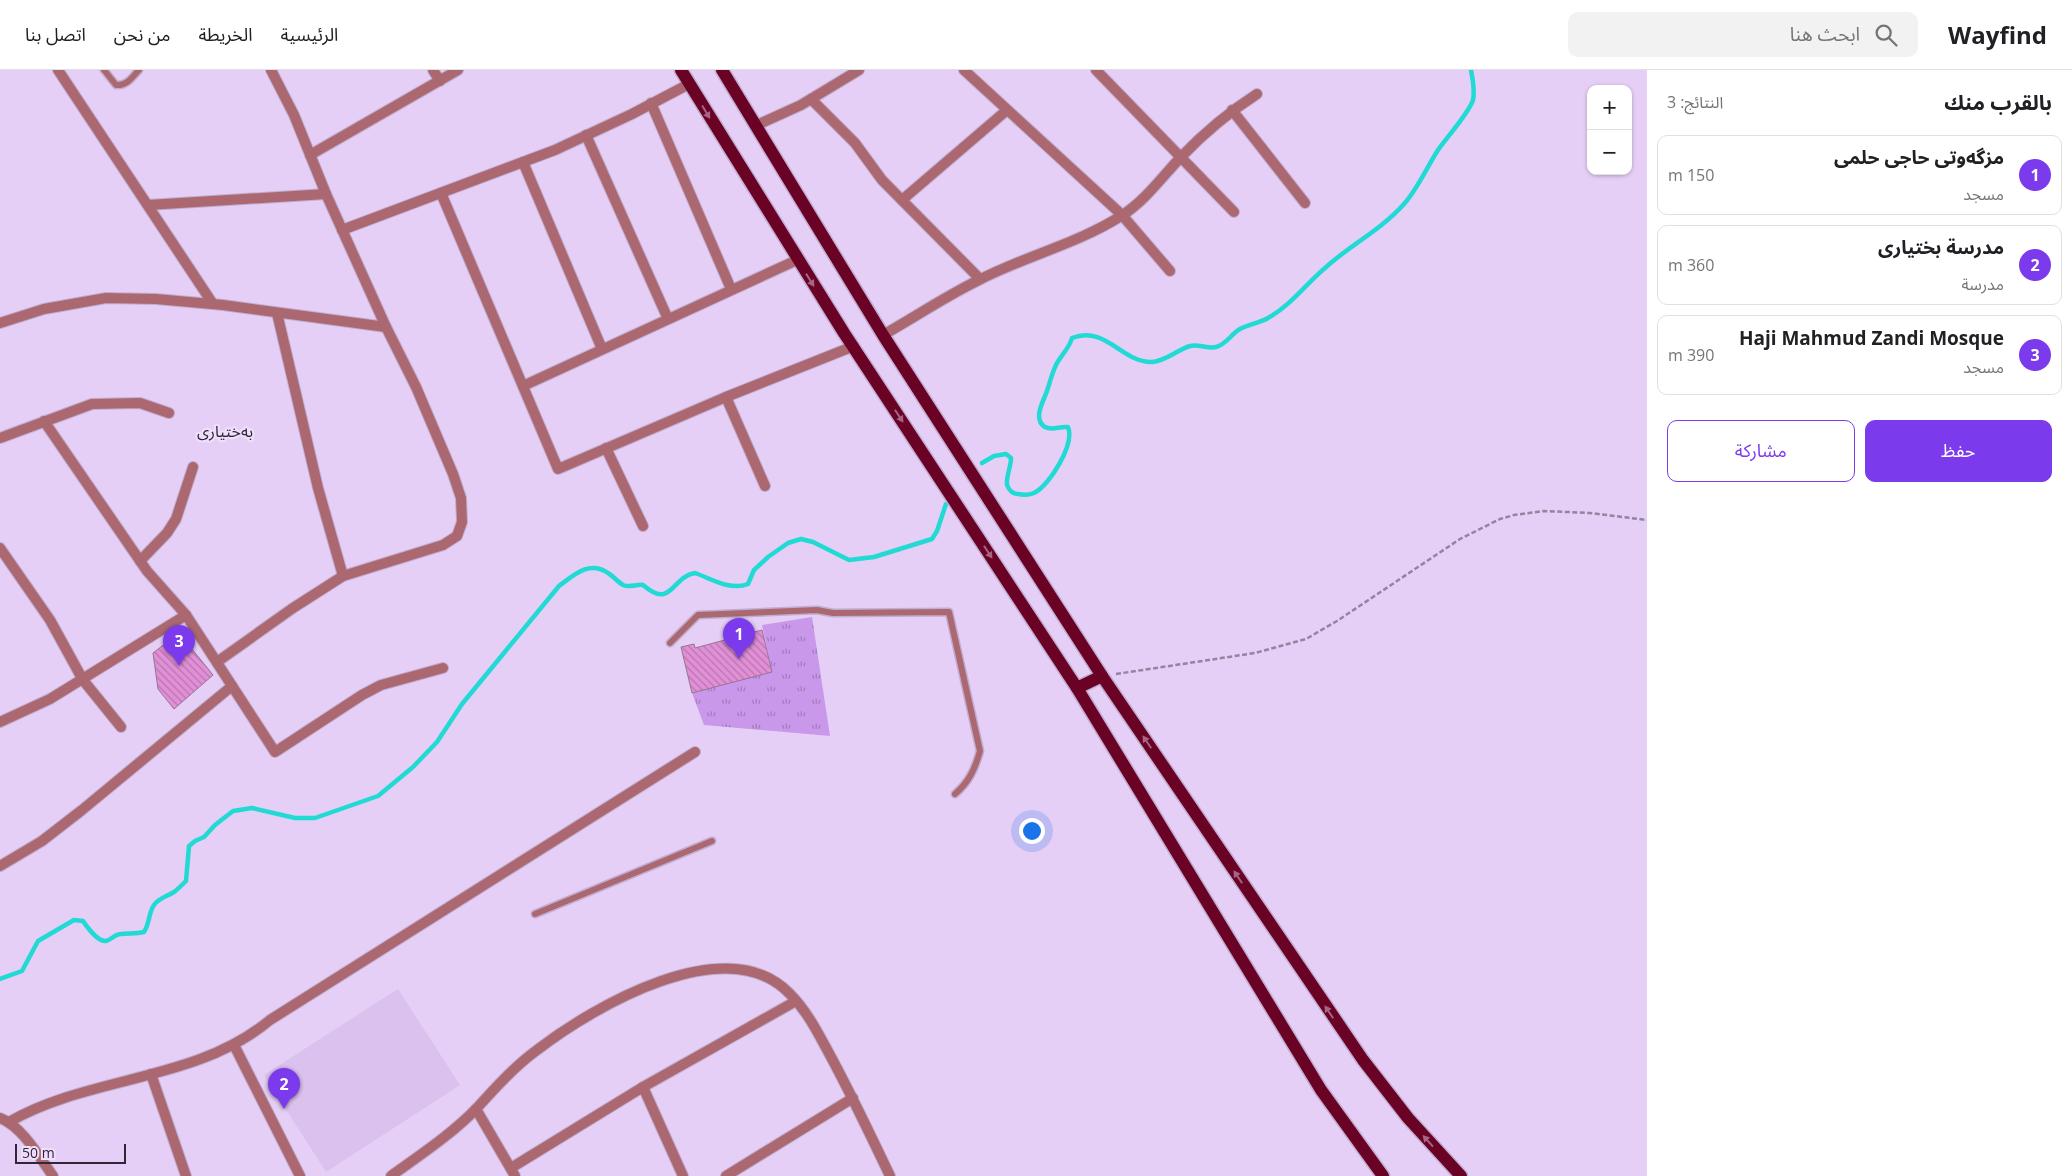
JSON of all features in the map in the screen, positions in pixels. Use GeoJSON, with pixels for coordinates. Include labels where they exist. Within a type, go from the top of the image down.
{"type":"FeatureCollection","features":[{"type":"Feature","properties":{"kind":"main road"},"geometry":{"type":"LineString","coordinates":[[682,70],[797,260],[1077,688],[1322,1090],[1379,1175]]}},
{"type":"Feature","properties":{"kind":"main road"},"geometry":{"type":"LineString","coordinates":[[722,70],[883,335],[1102,676],[1363,1060],[1408,1118],[1461,1176]]}},
{"type":"Feature","properties":{"kind":"main road"},"geometry":{"type":"LineString","coordinates":[[1077,688],[1102,676]]}},
{"type":"Feature","properties":{"kind":"street"},"geometry":{"type":"LineString","coordinates":[[58,70],[213,304]]}},
{"type":"Feature","properties":{"kind":"street"},"geometry":{"type":"LineString","coordinates":[[217,662],[343,576],[443,545],[457,536],[462,522],[461,498],[453,474],[416,387],[386,327],[326,194],[294,115],[270,70]]}},
{"type":"Feature","properties":{"kind":"street"},"geometry":{"type":"LineString","coordinates":[[433,70],[440,81]]}},
{"type":"Feature","properties":{"kind":"street"},"geometry":{"type":"LineString","coordinates":[[310,156],[458,70]]}},
{"type":"Feature","properties":{"kind":"street"},"geometry":{"type":"LineString","coordinates":[[757,125],[811,98],[859,70]]}},
{"type":"Feature","properties":{"kind":"street"},"geometry":{"type":"LineString","coordinates":[[964,70],[1122,215],[1170,271]]}},
{"type":"Feature","properties":{"kind":"street"},"geometry":{"type":"LineString","coordinates":[[1096,70],[1234,212]]}},
{"type":"Feature","properties":{"kind":"street"},"geometry":{"type":"LineString","coordinates":[[342,230],[523,162],[586,135],[689,84]]}},
{"type":"Feature","properties":{"kind":"street"},"geometry":{"type":"LineString","coordinates":[[883,335],[980,279],[1084,235],[1122,215],[1150,191],[1181,156],[1232,110],[1257,94]]}},
{"type":"Feature","properties":{"kind":"street"},"geometry":{"type":"LineString","coordinates":[[811,98],[855,143],[882,180],[980,279]]}},
{"type":"Feature","properties":{"kind":"street"},"geometry":{"type":"LineString","coordinates":[[651,103],[730,289]]}},
{"type":"Feature","properties":{"kind":"street"},"geometry":{"type":"LineString","coordinates":[[902,200],[1007,110]]}},
{"type":"Feature","properties":{"kind":"street"},"geometry":{"type":"LineString","coordinates":[[1232,110],[1305,203]]}},
{"type":"Feature","properties":{"kind":"street"},"geometry":{"type":"LineString","coordinates":[[586,135],[668,319]]}},
{"type":"Feature","properties":{"kind":"street"},"geometry":{"type":"LineString","coordinates":[[523,162],[602,349]]}},
{"type":"Feature","properties":{"kind":"street"},"geometry":{"type":"LineString","coordinates":[[441,193],[558,468],[726,397],[854,346]]}},
{"type":"Feature","properties":{"kind":"street"},"geometry":{"type":"LineString","coordinates":[[148,205],[326,194]]}},
{"type":"Feature","properties":{"kind":"street"},"geometry":{"type":"LineString","coordinates":[[523,386],[730,289],[797,260]]}},
{"type":"Feature","properties":{"kind":"street"},"geometry":{"type":"LineString","coordinates":[[0,322],[44,309],[106,298],[213,304],[386,327]]}},
{"type":"Feature","properties":{"kind":"street"},"geometry":{"type":"LineString","coordinates":[[278,313],[316,480],[343,576]]}},
{"type":"Feature","properties":{"kind":"street"},"geometry":{"type":"LineString","coordinates":[[726,397],[765,486]]}},
{"type":"Feature","properties":{"kind":"street"},"geometry":{"type":"LineString","coordinates":[[0,438],[92,404],[140,403],[169,413]]}},
{"type":"Feature","properties":{"kind":"street"},"geometry":{"type":"LineString","coordinates":[[44,421],[140,561],[186,615],[275,752],[362,695],[381,685],[443,668]]}},
{"type":"Feature","properties":{"kind":"street"},"geometry":{"type":"LineString","coordinates":[[606,448],[643,526]]}},
{"type":"Feature","properties":{"kind":"street"},"geometry":{"type":"LineString","coordinates":[[140,561],[167,533],[176,519],[194,467]]}},
{"type":"Feature","properties":{"kind":"street"},"geometry":{"type":"LineString","coordinates":[[0,548],[50,620],[83,680],[121,727]]}},
{"type":"Feature","properties":{"kind":"street"},"geometry":{"type":"LineString","coordinates":[[0,722],[50,699],[186,615]]}},
{"type":"Feature","properties":{"kind":"street"},"geometry":{"type":"LineString","coordinates":[[0,866],[42,841],[82,810],[232,686]]}},
{"type":"Feature","properties":{"kind":"street"},"geometry":{"type":"LineString","coordinates":[[52,1176],[31,1146],[4,1120],[58,1099],[151,1074],[215,1054],[252,1035],[270,1020],[695,752]]}},
{"type":"Feature","properties":{"kind":"street"},"geometry":{"type":"LineString","coordinates":[[391,1176],[427,1150],[476,1109],[535,1051],[571,1026],[619,998],[661,981],[711,969],[745,970],[768,978],[790,993],[811,1020],[853,1098],[890,1176]]}},
{"type":"Feature","properties":{"kind":"street"},"geometry":{"type":"LineString","coordinates":[[476,1109],[513,1172],[643,1086],[796,1001]]}},
{"type":"Feature","properties":{"kind":"street"},"geometry":{"type":"LineString","coordinates":[[234,1044],[300,1176]]}},
{"type":"Feature","properties":{"kind":"street"},"geometry":{"type":"LineString","coordinates":[[151,1074],[186,1176]]}},
{"type":"Feature","properties":{"kind":"street"},"geometry":{"type":"LineString","coordinates":[[643,1086],[683,1176]]}},
{"type":"Feature","properties":{"kind":"street"},"geometry":{"type":"LineString","coordinates":[[726,1176],[853,1098]]}},
{"type":"Feature","properties":{"kind":"lane"},"geometry":{"type":"LineString","coordinates":[[104,70],[116,85],[121,86],[139,70]]}},
{"type":"Feature","properties":{"kind":"lane"},"geometry":{"type":"LineString","coordinates":[[670,643],[698,615],[817,610],[833,613],[949,612],[980,751],[967,784],[955,794]]}},
{"type":"Feature","properties":{"kind":"lane"},"geometry":{"type":"LineString","coordinates":[[535,914],[712,841]]}},
{"type":"Feature","properties":{"kind":"path"},"geometry":{"type":"LineString","coordinates":[[1102,676],[1255,653],[1306,638],[1338,622],[1466,535],[1486,524],[1507,517],[1529,512],[1559,511],[1647,520]]}},
{"type":"Feature","properties":{"kind":"shaded area"},"geometry":{"type":"Polygon","coordinates":[[[398,989],[460,1085],[326,1172],[264,1075],[398,989]]]}},
{"type":"Feature","properties":{"kind":"green space"},"geometry":{"type":"Polygon","coordinates":[[[812,617],[830,736],[704,725],[692,693],[772,672],[762,625],[812,617]]]}},
{"type":"Feature","properties":{"kind":"building"},"geometry":{"type":"Polygon","coordinates":[[[762,630],[772,672],[692,693],[681,647],[694,644],[695,648],[762,630]]]}},
{"type":"Feature","properties":{"kind":"building"},"geometry":{"type":"Polygon","coordinates":[[[179,633],[213,675],[174,709],[158,689],[153,653],[179,633]]]}},
{"type":"Feature","properties":{"kind":"waterway"},"geometry":{"type":"LineString","coordinates":[[982,463],[994,456],[1006,454],[1011,458],[1007,485],[1016,494],[1026,495],[1034,493],[1054,473],[1065,453],[1068,443],[1068,427],[1050,429],[1045,427],[1041,424],[1039,414],[1058,361],[1072,338],[1084,335],[1095,336],[1132,357],[1141,361],[1152,362],[1162,360],[1190,346],[1220,346],[1240,329],[1265,320],[1284,307],[1318,274],[1385,222],[1409,198],[1438,150],[1471,105],[1474,92],[1471,70]]}},
{"type":"Feature","properties":{"kind":"waterway"},"geometry":{"type":"LineString","coordinates":[[0,979],[22,971],[38,941],[74,920],[83,921],[93,934],[103,941],[119,934],[144,932],[154,905],[160,899],[174,892],[186,881],[189,846],[204,837],[215,825],[233,811],[252,808],[295,818],[315,818],[378,796],[413,767],[437,742],[462,704],[559,586],[582,571],[588,568],[601,569],[623,585],[643,585],[653,592],[660,594],[666,593],[681,580],[695,573],[728,585],[741,586],[748,584],[754,570],[768,557],[788,543],[801,539],[813,542],[849,560],[874,557],[932,539],[937,531],[946,504]]}},
{"type":"Feature","properties":{"kind":"place","name":"مزگەوتی حاجی حلمی"},"geometry":{"type":"Point","coordinates":[739,659]}},
{"type":"Feature","properties":{"kind":"place","name":"Haji Mahmud Zandi Mosque"},"geometry":{"type":"Point","coordinates":[179,666]}},
{"type":"Feature","properties":{"kind":"place","name":"مدرسة بختيارى"},"geometry":{"type":"Point","coordinates":[284,1109]}},
{"type":"Feature","properties":{"kind":"district","name":"بەختیاری"},"geometry":{"type":"Point","coordinates":[225,431]}}]}
